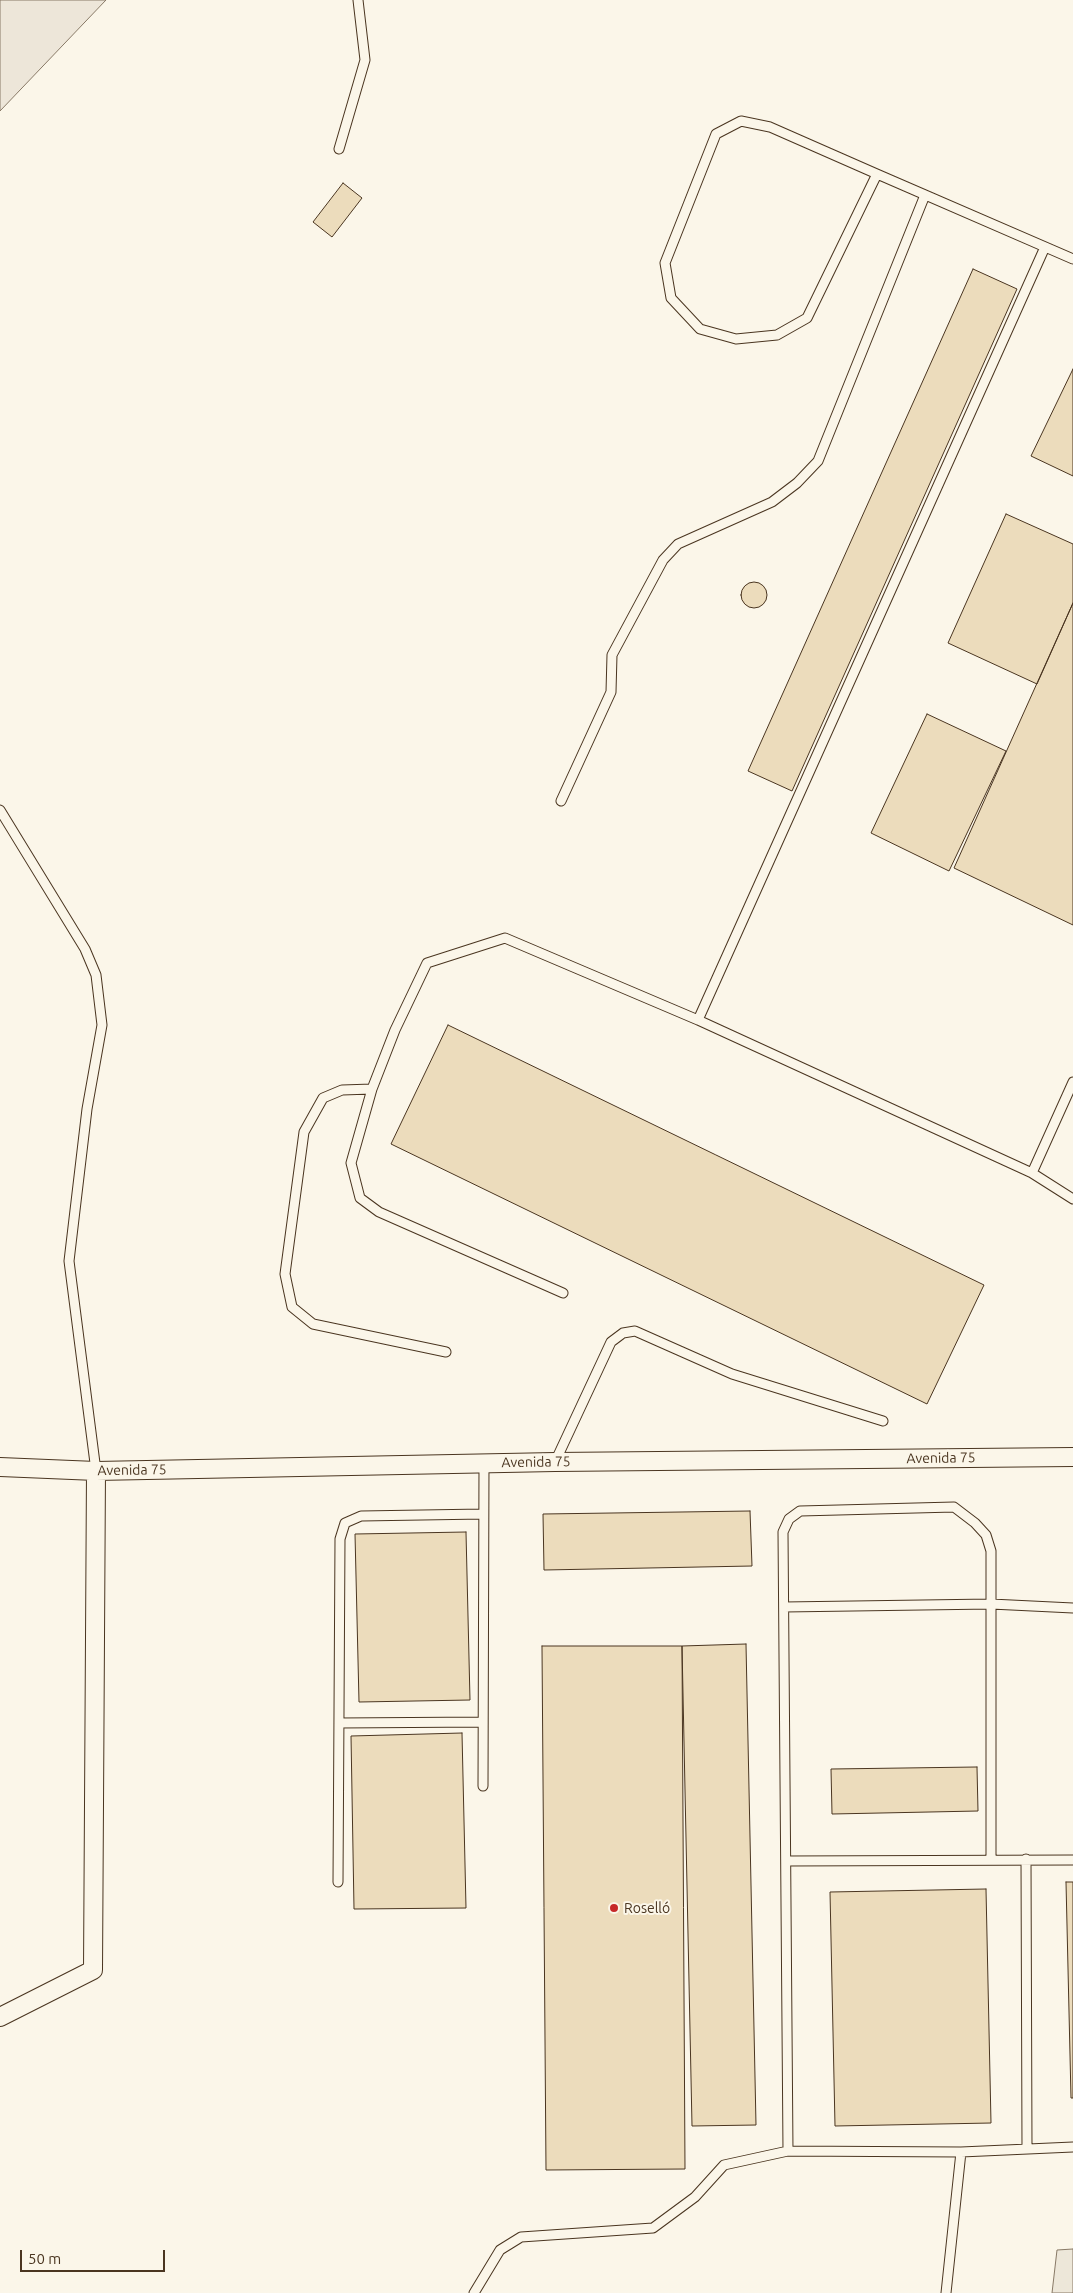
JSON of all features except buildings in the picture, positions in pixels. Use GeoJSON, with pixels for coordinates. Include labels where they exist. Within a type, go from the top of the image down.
{"type":"FeatureCollection","features":[{"type":"Feature","properties":{"kind":"street","name":"Avenida 75"},"geometry":{"type":"LineString","coordinates":[[0,1467],[96,1471],[484,1463],[1073,1457]]}},
{"type":"Feature","properties":{"kind":"street"},"geometry":{"type":"LineString","coordinates":[[0,2017],[93,1970],[96,1471]]}},
{"type":"Feature","properties":{"kind":"lane"},"geometry":{"type":"LineString","coordinates":[[338,149],[365,60],[358,0]]}},
{"type":"Feature","properties":{"kind":"lane"},"geometry":{"type":"LineString","coordinates":[[878,174],[807,318],[777,335],[736,339],[700,329],[671,298],[665,263],[716,134],[741,121],[770,127],[878,174],[925,195],[1073,259]]}},
{"type":"Feature","properties":{"kind":"lane"},"geometry":{"type":"LineString","coordinates":[[561,801],[611,692],[612,655],[662,560],[678,544],[772,502],[797,484],[818,461],[925,195]]}},
{"type":"Feature","properties":{"kind":"lane"},"geometry":{"type":"LineString","coordinates":[[698,1020],[1045,247]]}},
{"type":"Feature","properties":{"kind":"lane"},"geometry":{"type":"LineString","coordinates":[[0,810],[86,949],[96,976],[102,1025],[87,1109],[69,1261],[96,1471]]}},
{"type":"Feature","properties":{"kind":"lane"},"geometry":{"type":"LineString","coordinates":[[564,1293],[379,1212],[360,1198],[351,1163],[372,1089],[395,1030],[428,963],[505,938],[698,1020],[1032,1173],[1073,1200]]}},
{"type":"Feature","properties":{"kind":"lane"},"geometry":{"type":"LineString","coordinates":[[1032,1173],[1073,1082]]}},
{"type":"Feature","properties":{"kind":"lane"},"geometry":{"type":"LineString","coordinates":[[372,1089],[342,1090],[323,1098],[304,1132],[285,1274],[292,1307],[313,1324],[446,1352]]}},
{"type":"Feature","properties":{"kind":"lane"},"geometry":{"type":"LineString","coordinates":[[555,1462],[612,1342],[623,1333],[635,1331],[732,1374],[883,1421]]}},
{"type":"Feature","properties":{"kind":"lane"},"geometry":{"type":"LineString","coordinates":[[483,1786],[484,1463]]}},
{"type":"Feature","properties":{"kind":"lane"},"geometry":{"type":"LineString","coordinates":[[788,2151],[783,1532],[789,1519],[800,1511],[954,1507],[976,1523],[986,1535],[991,1551],[991,1859]]}},
{"type":"Feature","properties":{"kind":"lane"},"geometry":{"type":"LineString","coordinates":[[338,1882],[340,1539],[345,1523],[361,1516],[483,1514]]}},
{"type":"Feature","properties":{"kind":"lane"},"geometry":{"type":"LineString","coordinates":[[784,1607],[991,1604],[1073,1608]]}},
{"type":"Feature","properties":{"kind":"lane"},"geometry":{"type":"LineString","coordinates":[[339,1723],[483,1722]]}},
{"type":"Feature","properties":{"kind":"lane"},"geometry":{"type":"LineString","coordinates":[[786,1862],[991,1859],[1073,1860]]}},
{"type":"Feature","properties":{"kind":"lane"},"geometry":{"type":"LineString","coordinates":[[1026,1859],[1027,2149]]}},
{"type":"Feature","properties":{"kind":"lane"},"geometry":{"type":"LineString","coordinates":[[474,2293],[500,2250],[521,2238],[653,2228],[695,2197],[724,2165],[788,2151],[960,2152],[1073,2147]]}},
{"type":"Feature","properties":{"kind":"lane"},"geometry":{"type":"LineString","coordinates":[[946,2293],[960,2152]]}},
{"type":"Feature","properties":{"kind":"shaded area"},"geometry":{"type":"Polygon","coordinates":[[[0,0],[106,0],[0,111],[0,0]]]}},
{"type":"Feature","properties":{"kind":"shaded area"},"geometry":{"type":"Polygon","coordinates":[[[1073,2249],[1073,2293],[1052,2293],[1057,2250],[1073,2249]]]}},
{"type":"Feature","properties":{"kind":"place","name":"Roselló"},"geometry":{"type":"Point","coordinates":[614,1908]}}]}
